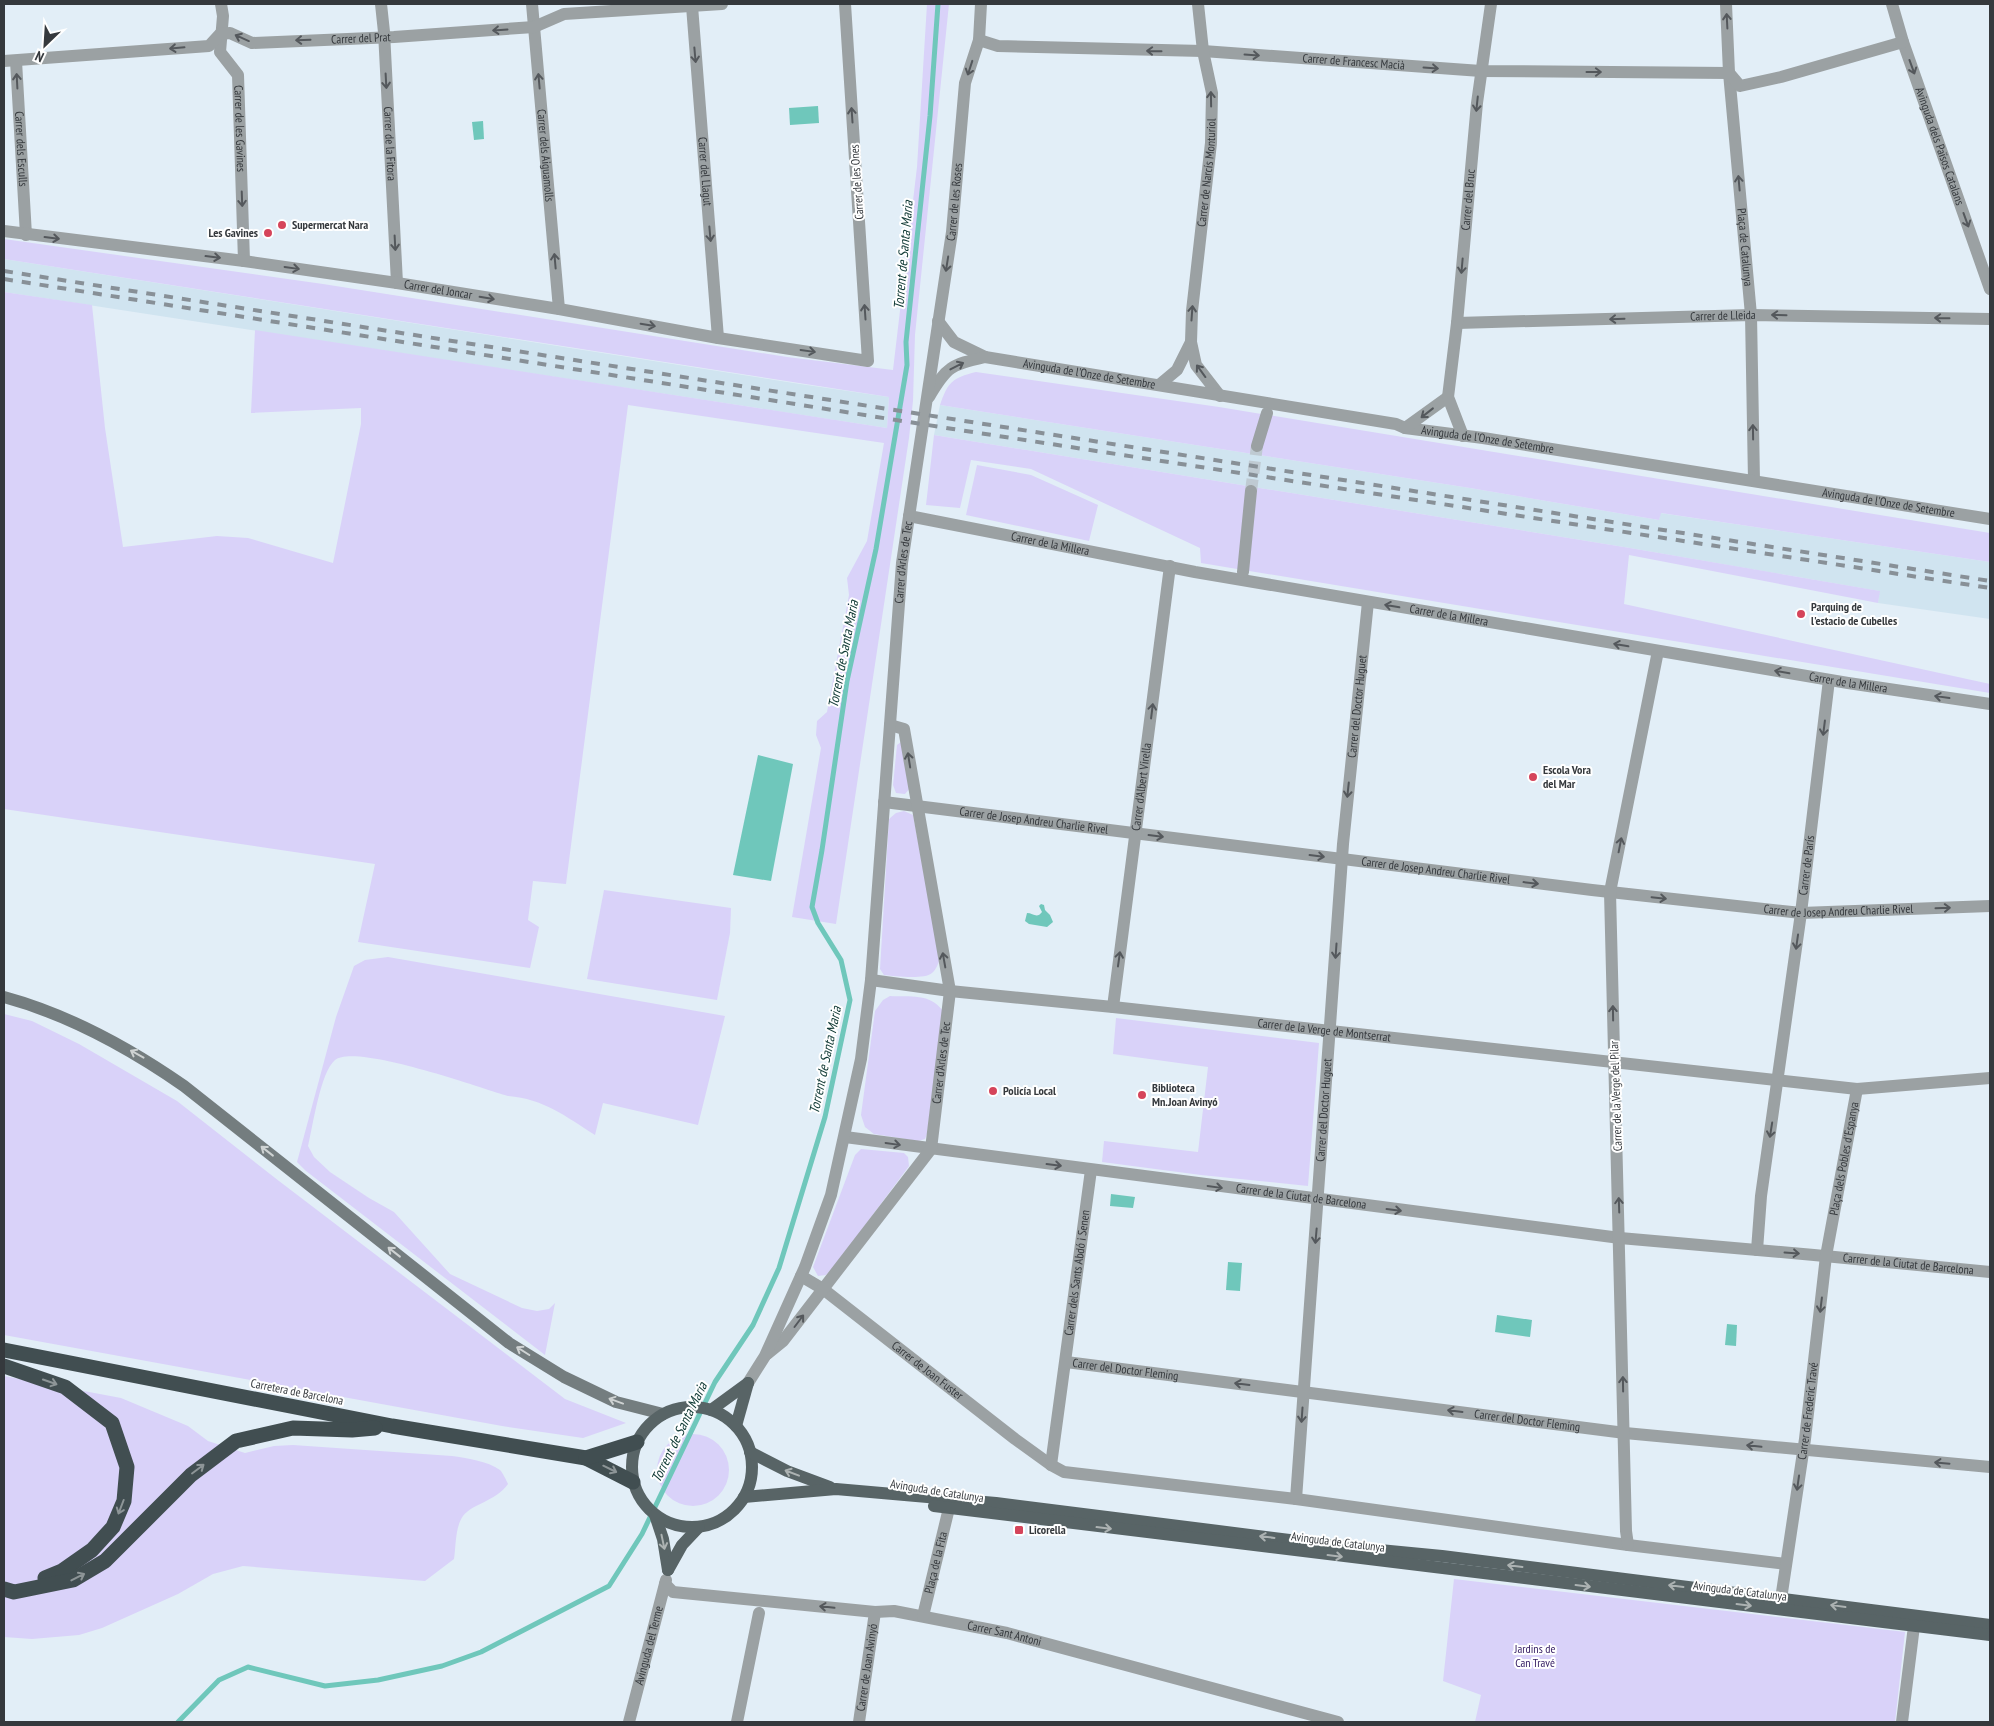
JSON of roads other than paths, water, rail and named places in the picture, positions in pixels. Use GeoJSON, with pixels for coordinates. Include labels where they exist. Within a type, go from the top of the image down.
{"type":"FeatureCollection","features":[{"type":"Feature","properties":{"kind":"highway","name":"Carretera de Barcelona"},"geometry":{"type":"LineString","coordinates":[[4,1350],[392,1426],[586,1458]]}},
{"type":"Feature","properties":{"kind":"highway"},"geometry":{"type":"LineString","coordinates":[[4,1366],[65,1387],[112,1423],[127,1467],[124,1501],[113,1527],[92,1550],[62,1571],[9,1591]]}},
{"type":"Feature","properties":{"kind":"highway"},"geometry":{"type":"LineString","coordinates":[[9,1591],[73,1580],[105,1562],[191,1474],[236,1441],[293,1428],[352,1430],[392,1426]]}},
{"type":"Feature","properties":{"kind":"highway"},"geometry":{"type":"LineString","coordinates":[[586,1458],[636,1442]]}},
{"type":"Feature","properties":{"kind":"highway"},"geometry":{"type":"LineString","coordinates":[[586,1458],[633,1482]]}},
{"type":"Feature","properties":{"kind":"main road"},"geometry":{"type":"LineString","coordinates":[[4,997],[28,1003],[93,1030],[144,1058],[192,1092],[509,1343],[564,1377],[607,1398],[663,1414]]}},
{"type":"Feature","properties":{"kind":"main road"},"geometry":{"type":"LineString","coordinates":[[711,1410],[748,1383]]}},
{"type":"Feature","properties":{"kind":"main road"},"geometry":{"type":"LineString","coordinates":[[736,1426],[748,1383]]}},
{"type":"Feature","properties":{"kind":"main road"},"geometry":{"type":"LineString","coordinates":[[695,1407],[711,1410],[725,1417],[736,1426],[745,1439],[750,1452],[751,1475],[744,1496],[733,1511],[717,1522],[699,1527],[680,1526],[664,1521],[653,1513],[639,1497],[633,1482],[632,1461],[636,1442],[647,1426],[663,1414],[678,1408],[695,1407]]}},
{"type":"Feature","properties":{"kind":"main road"},"geometry":{"type":"LineString","coordinates":[[750,1452],[787,1471],[836,1489]]}},
{"type":"Feature","properties":{"kind":"main road"},"geometry":{"type":"LineString","coordinates":[[744,1496],[836,1489],[875,1494]]}},
{"type":"Feature","properties":{"kind":"main road","name":"Avinguda de Catalunya"},"geometry":{"type":"LineString","coordinates":[[875,1494],[896,1493],[1068,1512],[1990,1625]]}},
{"type":"Feature","properties":{"kind":"main road","name":"Avinguda de Catalunya"},"geometry":{"type":"LineString","coordinates":[[875,1494],[896,1500],[949,1508],[1990,1635]]}},
{"type":"Feature","properties":{"kind":"main road"},"geometry":{"type":"LineString","coordinates":[[653,1513],[663,1539],[668,1570]]}},
{"type":"Feature","properties":{"kind":"main road"},"geometry":{"type":"LineString","coordinates":[[668,1570],[682,1545],[699,1527]]}},
{"type":"Feature","properties":{"kind":"street","name":"Carrer de les Gavines"},"geometry":{"type":"LineString","coordinates":[[221,4],[223,26],[220,34],[220,52],[238,75],[244,261]]}},
{"type":"Feature","properties":{"kind":"street","name":"Carrer de la Fitora"},"geometry":{"type":"LineString","coordinates":[[381,4],[398,283]]}},
{"type":"Feature","properties":{"kind":"street","name":"Carrer dels Aiguamolls"},"geometry":{"type":"LineString","coordinates":[[532,4],[560,309]]}},
{"type":"Feature","properties":{"kind":"street","name":"Carrer del Prat"},"geometry":{"type":"LineString","coordinates":[[220,34],[230,33],[252,43],[534,27],[564,14],[722,4]]}},
{"type":"Feature","properties":{"kind":"street","name":"Carrer de les Ones"},"geometry":{"type":"LineString","coordinates":[[845,4],[868,361]]}},
{"type":"Feature","properties":{"kind":"street","name":"Carrer de les Roses"},"geometry":{"type":"LineString","coordinates":[[926,401],[952,232],[965,84],[979,40],[981,4]]}},
{"type":"Feature","properties":{"kind":"street","name":"Carrer de Narcís Monturiol"},"geometry":{"type":"LineString","coordinates":[[1198,4],[1203,51],[1212,93],[1211,143],[1192,312],[1191,342],[1196,365],[1220,396]]}},
{"type":"Feature","properties":{"kind":"street","name":"Carrer del Bruc"},"geometry":{"type":"LineString","coordinates":[[1463,436],[1448,397],[1481,71],[1491,4]]}},
{"type":"Feature","properties":{"kind":"street","name":"Plaça de Catalunya"},"geometry":{"type":"LineString","coordinates":[[1726,4],[1729,73],[1752,315],[1754,481]]}},
{"type":"Feature","properties":{"kind":"street","name":"Avinguda dels Països Catalans"},"geometry":{"type":"LineString","coordinates":[[1892,4],[1902,42],[1990,289]]}},
{"type":"Feature","properties":{"kind":"street","name":"Carrer del Llagut"},"geometry":{"type":"LineString","coordinates":[[692,6],[718,338]]}},
{"type":"Feature","properties":{"kind":"street"},"geometry":{"type":"LineString","coordinates":[[10,61],[209,46],[220,34]]}},
{"type":"Feature","properties":{"kind":"street","name":"Carrer de Francesc Macià"},"geometry":{"type":"LineString","coordinates":[[979,40],[998,46],[1203,51],[1481,71],[1729,73]]}},
{"type":"Feature","properties":{"kind":"street"},"geometry":{"type":"LineString","coordinates":[[1729,73],[1740,86],[1781,77],[1902,42]]}},
{"type":"Feature","properties":{"kind":"street","name":"Carrer dels Esculls"},"geometry":{"type":"LineString","coordinates":[[10,61],[26,235]]}},
{"type":"Feature","properties":{"kind":"street","name":"Carrer del Joncar"},"geometry":{"type":"LineString","coordinates":[[4,231],[244,261],[398,283],[560,309],[718,338],[868,361]]}},
{"type":"Feature","properties":{"kind":"street","name":"Carrer de Lleida"},"geometry":{"type":"LineString","coordinates":[[1456,323],[1752,315],[1990,320]]}},
{"type":"Feature","properties":{"kind":"street","name":"Avinguda de l'Onze de Setembre"},"geometry":{"type":"LineString","coordinates":[[938,321],[954,342],[985,357],[1386,422],[1405,428],[1990,519]]}},
{"type":"Feature","properties":{"kind":"street","name":"Carrer de Narcís Monturiol"},"geometry":{"type":"LineString","coordinates":[[1159,385],[1177,370],[1191,342]]}},
{"type":"Feature","properties":{"kind":"street","name":"Avinguda de l'Onze de Setembre"},"geometry":{"type":"LineString","coordinates":[[926,401],[940,378],[956,364],[985,357]]}},
{"type":"Feature","properties":{"kind":"street"},"geometry":{"type":"LineString","coordinates":[[1405,428],[1448,397]]}},
{"type":"Feature","properties":{"kind":"street","name":"Carrer d'Arles de Tec"},"geometry":{"type":"LineString","coordinates":[[748,1383],[765,1356],[801,1276],[831,1195],[861,1059],[872,980],[902,563],[926,401]]}},
{"type":"Feature","properties":{"kind":"street"},"geometry":{"type":"LineString","coordinates":[[1257,446],[1267,413]]}},
{"type":"Feature","properties":{"kind":"street"},"geometry":{"type":"LineString","coordinates":[[1243,572],[1252,491]]}},
{"type":"Feature","properties":{"kind":"street","name":"Carrer de la Millera"},"geometry":{"type":"LineString","coordinates":[[909,516],[1195,572],[1829,680],[1990,704]]}},
{"type":"Feature","properties":{"kind":"street","name":"Carrer d'Albert Virella"},"geometry":{"type":"LineString","coordinates":[[1112,1007],[1170,566]]}},
{"type":"Feature","properties":{"kind":"street","name":"Carrer del Doctor Huguet"},"geometry":{"type":"LineString","coordinates":[[1296,1499],[1342,859],[1368,602]]}},
{"type":"Feature","properties":{"kind":"street","name":"Carrer de la Verge del Pilar"},"geometry":{"type":"LineString","coordinates":[[1628,1545],[1626,1531],[1610,892],[1658,651]]}},
{"type":"Feature","properties":{"kind":"street","name":"Carrer de París"},"geometry":{"type":"LineString","coordinates":[[1778,1082],[1801,913],[1829,680]]}},
{"type":"Feature","properties":{"kind":"street","name":"Carrer d'Arles de Tec"},"geometry":{"type":"LineString","coordinates":[[765,1356],[783,1341],[931,1149],[950,991],[904,730],[890,725]]}},
{"type":"Feature","properties":{"kind":"street","name":"Carrer de Josep Andreu Charlie Rivel"},"geometry":{"type":"LineString","coordinates":[[884,802],[1610,892],[1801,913],[1990,906]]}},
{"type":"Feature","properties":{"kind":"street","name":"Carrer de la Verge de Montserrat"},"geometry":{"type":"LineString","coordinates":[[872,980],[950,991],[1615,1062],[1778,1082]]}},
{"type":"Feature","properties":{"kind":"street"},"geometry":{"type":"LineString","coordinates":[[1857,1089],[1990,1078]]}},
{"type":"Feature","properties":{"kind":"street"},"geometry":{"type":"LineString","coordinates":[[1778,1082],[1761,1196],[1757,1250],[1826,1256]]}},
{"type":"Feature","properties":{"kind":"street","name":"Plaça dels Pobles d'Espanya"},"geometry":{"type":"LineString","coordinates":[[1778,1082],[1857,1089],[1826,1256]]}},
{"type":"Feature","properties":{"kind":"street","name":"Carrer de la Ciutat de Barcelona"},"geometry":{"type":"LineString","coordinates":[[845,1137],[1620,1238],[1757,1250]]}},
{"type":"Feature","properties":{"kind":"street","name":"Carrer dels Sants Abdó i Senen"},"geometry":{"type":"LineString","coordinates":[[1051,1466],[1091,1170]]}},
{"type":"Feature","properties":{"kind":"street","name":"Carrer de la Ciutat de Barcelona"},"geometry":{"type":"LineString","coordinates":[[1826,1256],[1990,1272]]}},
{"type":"Feature","properties":{"kind":"street","name":"Carrer de Frederic Travé"},"geometry":{"type":"LineString","coordinates":[[1781,1598],[1803,1451],[1826,1256]]}},
{"type":"Feature","properties":{"kind":"street","name":"Carrer de Joan Fuster"},"geometry":{"type":"LineString","coordinates":[[801,1276],[823,1289],[1051,1466]]}},
{"type":"Feature","properties":{"kind":"street","name":"Carrer del Doctor Fleming"},"geometry":{"type":"LineString","coordinates":[[1066,1362],[1625,1433],[1990,1468]]}},
{"type":"Feature","properties":{"kind":"street"},"geometry":{"type":"LineString","coordinates":[[1051,1466],[1064,1472],[1296,1499],[1628,1545],[1786,1564]]}},
{"type":"Feature","properties":{"kind":"street","name":"Plaça de la Fita"},"geometry":{"type":"LineString","coordinates":[[923,1616],[949,1508]]}},
{"type":"Feature","properties":{"kind":"street","name":"Avinguda del Terme"},"geometry":{"type":"LineString","coordinates":[[629,1722],[668,1570]]}},
{"type":"Feature","properties":{"kind":"street","name":"Carrer Sant Antoni"},"geometry":{"type":"LineString","coordinates":[[665,1584],[673,1592],[875,1612],[894,1612],[1007,1633],[1338,1722]]}},
{"type":"Feature","properties":{"kind":"street","name":"Carrer de Joan Avinyó"},"geometry":{"type":"LineString","coordinates":[[859,1722],[875,1612]]}},
{"type":"Feature","properties":{"kind":"street"},"geometry":{"type":"LineString","coordinates":[[737,1722],[759,1613]]}},
{"type":"Feature","properties":{"kind":"street"},"geometry":{"type":"LineString","coordinates":[[1902,1722],[1914,1626]]}},
{"type":"Feature","properties":{"kind":"waterway","name":"Torrent de Santa Maria"},"geometry":{"type":"LineString","coordinates":[[178,1722],[219,1680],[248,1667],[325,1686],[378,1680],[442,1666],[481,1652],[609,1586],[642,1534],[715,1382],[753,1325],[779,1268],[825,1117],[850,1000],[841,960],[818,923],[812,907],[847,681],[876,549],[907,365],[906,342],[930,116],[938,4]]}},
{"type":"Feature","properties":{"kind":"tunnel"},"geometry":{"type":"LineString","coordinates":[[1251,491],[1257,446]]}},
{"type":"Feature","properties":{"kind":"railway"},"geometry":{"type":"LineString","coordinates":[[4,271],[1990,581]]}},
{"type":"Feature","properties":{"kind":"railway"},"geometry":{"type":"LineString","coordinates":[[4,279],[953,429],[1990,588]]}},
{"type":"Feature","properties":{"kind":"place","name":"Supermercat Nara"},"geometry":{"type":"Point","coordinates":[282,225]}},
{"type":"Feature","properties":{"kind":"place","name":"Les Gavines"},"geometry":{"type":"Point","coordinates":[268,233]}},
{"type":"Feature","properties":{"kind":"place","name":"Parquing de l'estacio de Cubelles"},"geometry":{"type":"Point","coordinates":[1801,614]}},
{"type":"Feature","properties":{"kind":"place","name":"Escola Vora del Mar"},"geometry":{"type":"Point","coordinates":[1533,777]}},
{"type":"Feature","properties":{"kind":"place","name":"Policía Local"},"geometry":{"type":"Point","coordinates":[993,1091]}},
{"type":"Feature","properties":{"kind":"place","name":"Biblioteca Mn.Joan Avinyó"},"geometry":{"type":"Point","coordinates":[1142,1095]}},
{"type":"Feature","properties":{"kind":"place","name":"Licorella"},"geometry":{"type":"Point","coordinates":[1019,1530]}},
{"type":"Feature","properties":{"kind":"park label","name":"Jardins de Can Travé"},"geometry":{"type":"Point","coordinates":[1535,1656]}}]}
